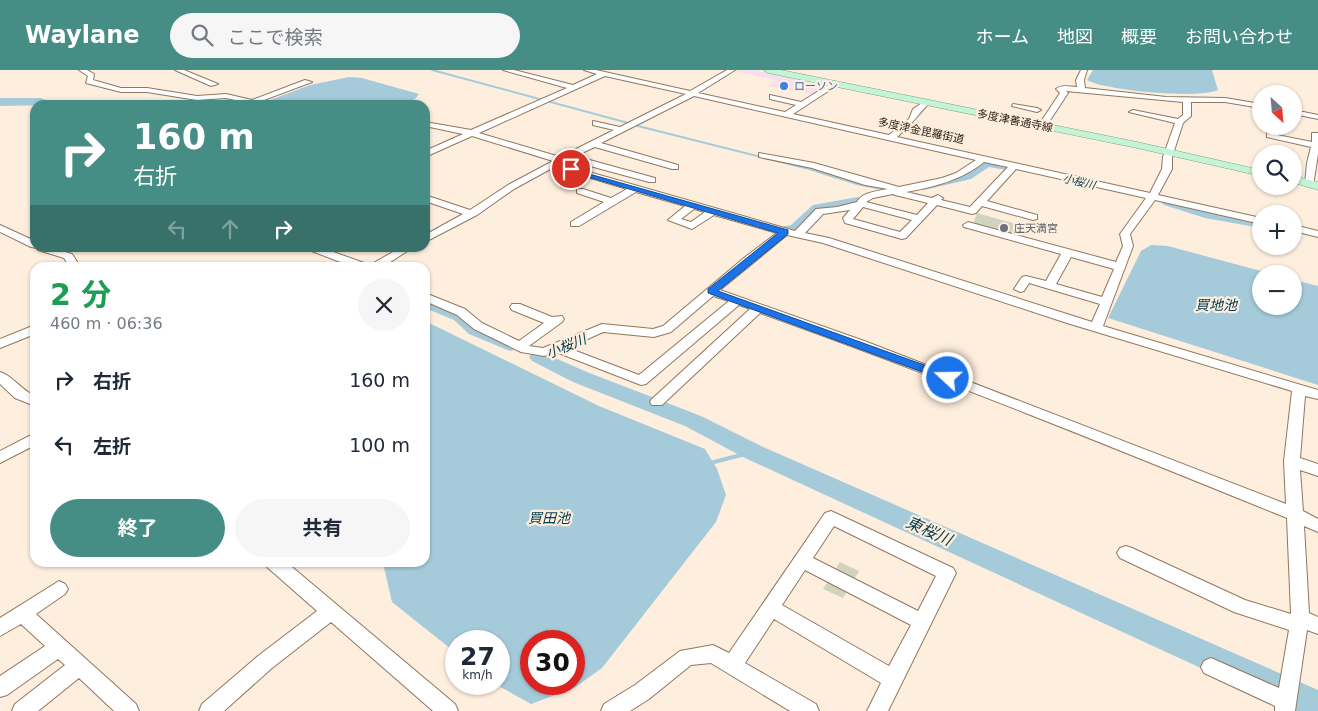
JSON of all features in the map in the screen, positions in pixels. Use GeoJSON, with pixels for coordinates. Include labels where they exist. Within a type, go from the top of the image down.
{"type":"FeatureCollection","features":[{"type":"Feature","properties":{"kind":"main road","name":"多度津善通寺線"},"geometry":{"type":"LineString","coordinates":[[768,70],[1252,171]]}},
{"type":"Feature","properties":{"kind":"street"},"geometry":{"type":"LineString","coordinates":[[82,70],[92,75],[89,81],[120,90],[147,90],[197,98],[226,96],[244,100]]}},
{"type":"Feature","properties":{"kind":"street"},"geometry":{"type":"LineString","coordinates":[[178,70],[214,84]]}},
{"type":"Feature","properties":{"kind":"street"},"geometry":{"type":"LineString","coordinates":[[506,70],[576,88]]}},
{"type":"Feature","properties":{"kind":"street","name":"多度津金毘羅街道"},"geometry":{"type":"LineString","coordinates":[[587,70],[1252,219]]}},
{"type":"Feature","properties":{"kind":"street"},"geometry":{"type":"LineString","coordinates":[[430,236],[471,214],[511,187],[692,94],[732,70]]}},
{"type":"Feature","properties":{"kind":"street"},"geometry":{"type":"LineString","coordinates":[[1082,89],[1080,80],[1084,70]]}},
{"type":"Feature","properties":{"kind":"street"},"geometry":{"type":"LineString","coordinates":[[430,152],[604,74]]}},
{"type":"Feature","properties":{"kind":"street"},"geometry":{"type":"LineString","coordinates":[[258,100],[308,82]]}},
{"type":"Feature","properties":{"kind":"street"},"geometry":{"type":"LineString","coordinates":[[786,115],[833,84]]}},
{"type":"Feature","properties":{"kind":"street"},"geometry":{"type":"LineString","coordinates":[[1042,126],[1064,93],[1060,89],[1082,89],[1187,100],[1225,100],[1252,104]]}},
{"type":"Feature","properties":{"kind":"street"},"geometry":{"type":"LineString","coordinates":[[774,97],[802,104]]}},
{"type":"Feature","properties":{"kind":"street"},"geometry":{"type":"LineString","coordinates":[[1097,326],[1128,246],[1125,234],[1152,196],[1167,169],[1165,160],[1179,122],[1187,116],[1187,100]]}},
{"type":"Feature","properties":{"kind":"street"},"geometry":{"type":"LineString","coordinates":[[891,138],[912,120],[916,111],[925,103]]}},
{"type":"Feature","properties":{"kind":"street"},"geometry":{"type":"LineString","coordinates":[[1011,120],[1019,107],[1037,110]]}},
{"type":"Feature","properties":{"kind":"street"},"geometry":{"type":"LineString","coordinates":[[1133,112],[1179,122]]}},
{"type":"Feature","properties":{"kind":"street"},"geometry":{"type":"LineString","coordinates":[[1302,114],[1318,117]]}},
{"type":"Feature","properties":{"kind":"street"},"geometry":{"type":"LineString","coordinates":[[596,123],[621,130]]}},
{"type":"Feature","properties":{"kind":"street"},"geometry":{"type":"LineString","coordinates":[[430,125],[471,133],[561,161],[635,188],[785,232],[798,233],[825,240],[1071,320],[1097,326],[1318,395]]}},
{"type":"Feature","properties":{"kind":"street"},"geometry":{"type":"LineString","coordinates":[[1314,185],[1311,164],[1316,157],[1315,134]]}},
{"type":"Feature","properties":{"kind":"street"},"geometry":{"type":"LineString","coordinates":[[1270,135],[1316,145]]}},
{"type":"Feature","properties":{"kind":"street"},"geometry":{"type":"LineString","coordinates":[[595,144],[675,167]]}},
{"type":"Feature","properties":{"kind":"street"},"geometry":{"type":"LineString","coordinates":[[762,155],[814,166],[868,183],[972,211],[1016,165]]}},
{"type":"Feature","properties":{"kind":"street"},"geometry":{"type":"LineString","coordinates":[[936,200],[902,236],[848,221],[848,218],[861,204],[863,199],[944,180],[964,173],[983,158]]}},
{"type":"Feature","properties":{"kind":"street"},"geometry":{"type":"LineString","coordinates":[[561,161],[603,165],[652,180]]}},
{"type":"Feature","properties":{"kind":"street"},"geometry":{"type":"LineString","coordinates":[[575,224],[635,188]]}},
{"type":"Feature","properties":{"kind":"street"},"geometry":{"type":"LineString","coordinates":[[580,191],[612,202]]}},
{"type":"Feature","properties":{"kind":"street"},"geometry":{"type":"LineString","coordinates":[[430,200],[471,214]]}},
{"type":"Feature","properties":{"kind":"street"},"geometry":{"type":"LineString","coordinates":[[980,202],[1012,213],[1033,217]]}},
{"type":"Feature","properties":{"kind":"street"},"geometry":{"type":"LineString","coordinates":[[694,204],[673,220],[692,226],[714,210]]}},
{"type":"Feature","properties":{"kind":"street"},"geometry":{"type":"LineString","coordinates":[[798,233],[820,211],[837,210],[861,204],[918,218]]}},
{"type":"Feature","properties":{"kind":"street"},"geometry":{"type":"LineString","coordinates":[[968,225],[1009,241],[1068,252],[1120,267]]}},
{"type":"Feature","properties":{"kind":"street"},"geometry":{"type":"LineString","coordinates":[[0,228],[30,243]]}},
{"type":"Feature","properties":{"kind":"street"},"geometry":{"type":"LineString","coordinates":[[1302,230],[1318,234]]}},
{"type":"Feature","properties":{"kind":"street"},"geometry":{"type":"LineString","coordinates":[[430,299],[461,312],[478,326],[520,346],[544,352],[559,349],[605,329],[654,333],[667,329],[785,232]]}},
{"type":"Feature","properties":{"kind":"street"},"geometry":{"type":"LineString","coordinates":[[55,252],[68,256],[72,262]]}},
{"type":"Feature","properties":{"kind":"street"},"geometry":{"type":"LineString","coordinates":[[324,252],[353,262]]}},
{"type":"Feature","properties":{"kind":"street"},"geometry":{"type":"LineString","coordinates":[[381,262],[400,252]]}},
{"type":"Feature","properties":{"kind":"street"},"geometry":{"type":"LineString","coordinates":[[1049,286],[1068,252]]}},
{"type":"Feature","properties":{"kind":"street"},"geometry":{"type":"LineString","coordinates":[[1020,290],[1026,279],[1106,302]]}},
{"type":"Feature","properties":{"kind":"street"},"geometry":{"type":"LineString","coordinates":[[711,291],[862,345],[1050,417],[1294,514],[1318,526]]}},
{"type":"Feature","properties":{"kind":"street"},"geometry":{"type":"LineString","coordinates":[[559,349],[641,381],[737,301]]}},
{"type":"Feature","properties":{"kind":"street"},"geometry":{"type":"LineString","coordinates":[[516,307],[556,320],[520,346]]}},
{"type":"Feature","properties":{"kind":"street"},"geometry":{"type":"LineString","coordinates":[[658,402],[758,308]]}},
{"type":"Feature","properties":{"kind":"street"},"geometry":{"type":"LineString","coordinates":[[0,344],[30,331]]}},
{"type":"Feature","properties":{"kind":"street"},"geometry":{"type":"LineString","coordinates":[[0,376],[20,395],[30,400]]}},
{"type":"Feature","properties":{"kind":"street"},"geometry":{"type":"LineString","coordinates":[[1211,667],[1286,700],[1299,622],[1292,461],[1299,389]]}},
{"type":"Feature","properties":{"kind":"street"},"geometry":{"type":"LineString","coordinates":[[0,458],[30,441]]}},
{"type":"Feature","properties":{"kind":"street"},"geometry":{"type":"LineString","coordinates":[[1292,461],[1318,470]]}},
{"type":"Feature","properties":{"kind":"street"},"geometry":{"type":"LineString","coordinates":[[732,666],[832,516],[947,573],[877,711]]}},
{"type":"Feature","properties":{"kind":"street"},"geometry":{"type":"LineString","coordinates":[[1126,553],[1240,606],[1318,626]]}},
{"type":"Feature","properties":{"kind":"street"},"geometry":{"type":"LineString","coordinates":[[802,560],[922,622]]}},
{"type":"Feature","properties":{"kind":"street"},"geometry":{"type":"LineString","coordinates":[[279,567],[448,711]]}},
{"type":"Feature","properties":{"kind":"street"},"geometry":{"type":"LineString","coordinates":[[0,628],[59,588]]}},
{"type":"Feature","properties":{"kind":"street"},"geometry":{"type":"LineString","coordinates":[[771,608],[893,679]]}},
{"type":"Feature","properties":{"kind":"street"},"geometry":{"type":"LineString","coordinates":[[209,711],[265,662],[330,612]]}},
{"type":"Feature","properties":{"kind":"street"},"geometry":{"type":"LineString","coordinates":[[22,613],[129,711]]}},
{"type":"Feature","properties":{"kind":"street"},"geometry":{"type":"LineString","coordinates":[[0,688],[59,647]]}},
{"type":"Feature","properties":{"kind":"street"},"geometry":{"type":"LineString","coordinates":[[611,711],[642,692],[687,657],[713,654],[809,711]]}},
{"type":"Feature","properties":{"kind":"street"},"geometry":{"type":"LineString","coordinates":[[22,711],[80,666]]}},
{"type":"Feature","properties":{"kind":"shaded area"},"geometry":{"type":"Polygon","coordinates":[[[755,70],[826,86],[811,94],[768,86],[776,80],[734,71],[755,70]]]}},
{"type":"Feature","properties":{"kind":"green space"},"geometry":{"type":"Polygon","coordinates":[[[977,213],[1030,228],[1022,238],[973,224],[977,213]]]}},
{"type":"Feature","properties":{"kind":"green space"},"geometry":{"type":"Polygon","coordinates":[[[840,562],[859,571],[843,598],[823,589],[840,562]]]}},
{"type":"Feature","properties":{"kind":"water"},"geometry":{"type":"Polygon","coordinates":[[[1093,70],[1212,70],[1218,90],[1208,93],[1173,94],[1113,87],[1087,80],[1093,70]]]}},
{"type":"Feature","properties":{"kind":"water"},"geometry":{"type":"Polygon","coordinates":[[[349,77],[362,78],[419,94],[412,100],[270,100],[310,85],[349,77]]]}},
{"type":"Feature","properties":{"kind":"water","name":"買地池"},"geometry":{"type":"Polygon","coordinates":[[[1151,245],[1168,246],[1252,269],[1252,315],[1302,315],[1302,282],[1318,286],[1318,385],[1108,318],[1141,251],[1151,245]]]}},
{"type":"Feature","properties":{"kind":"water","name":"買田池"},"geometry":{"type":"Polygon","coordinates":[[[430,323],[599,406],[705,449],[717,469],[726,495],[716,522],[602,668],[585,680],[585,630],[520,630],[520,695],[555,695],[531,704],[510,692],[510,630],[445,630],[445,644],[392,602],[384,567],[430,567],[430,323]]]}},
{"type":"Feature","properties":{"kind":"waterway"},"geometry":{"type":"LineString","coordinates":[[432,70],[632,124]]}},
{"type":"Feature","properties":{"kind":"waterway"},"geometry":{"type":"LineString","coordinates":[[0,102],[30,101]]}},
{"type":"Feature","properties":{"kind":"waterway"},"geometry":{"type":"LineString","coordinates":[[634,125],[821,172]]}},
{"type":"Feature","properties":{"kind":"waterway","name":"小桜川"},"geometry":{"type":"LineString","coordinates":[[924,186],[966,176],[987,162],[1012,167]]}},
{"type":"Feature","properties":{"kind":"waterway"},"geometry":{"type":"LineString","coordinates":[[817,171],[859,184],[891,190]]}},
{"type":"Feature","properties":{"kind":"waterway","name":"小桜川"},"geometry":{"type":"LineString","coordinates":[[787,230],[796,229],[818,208],[842,206],[858,202]]}},
{"type":"Feature","properties":{"kind":"waterway","name":"小桜川"},"geometry":{"type":"LineString","coordinates":[[1169,202],[1205,213],[1252,221]]}},
{"type":"Feature","properties":{"kind":"waterway","name":"小桜川"},"geometry":{"type":"LineString","coordinates":[[430,303],[461,316],[476,330],[510,345]]}},
{"type":"Feature","properties":{"kind":"waterway","name":"東桜川"},"geometry":{"type":"LineString","coordinates":[[539,357],[580,377],[693,421],[753,452],[1318,706]]}},
{"type":"Feature","properties":{"kind":"waterway"},"geometry":{"type":"LineString","coordinates":[[710,463],[753,452]]}},
{"type":"Feature","properties":{"kind":"place","name":"ローソン"},"geometry":{"type":"Point","coordinates":[784,86]}},
{"type":"Feature","properties":{"kind":"place","name":"庄天満宮"},"geometry":{"type":"Point","coordinates":[1004,228]}},
{"type":"Feature","properties":{"kind":"route"},"geometry":{"type":"LineString","coordinates":[[571,169],[785,232],[711,291],[948,378]]}}]}
